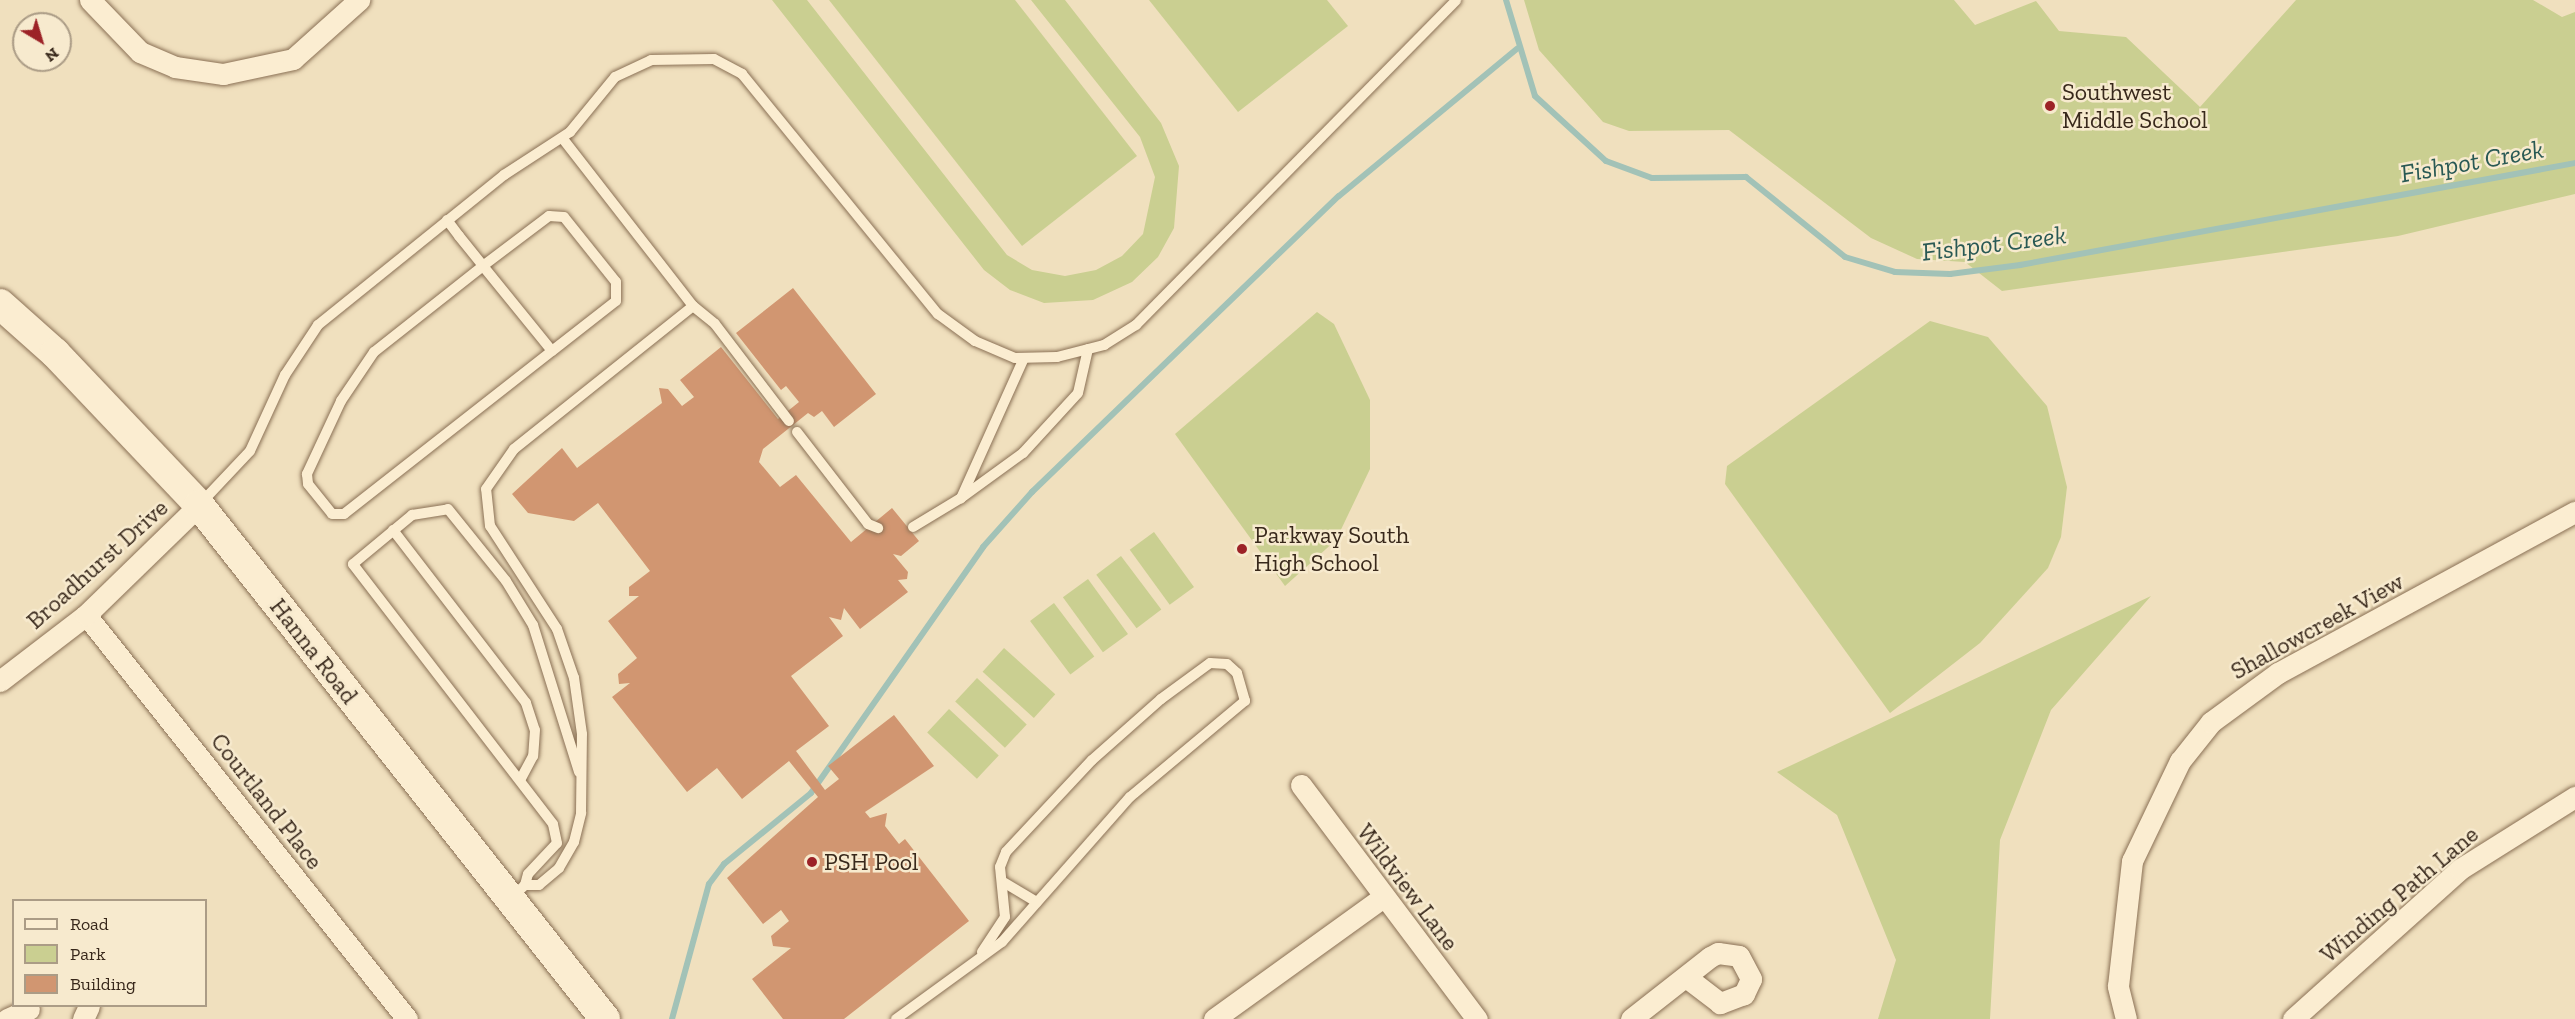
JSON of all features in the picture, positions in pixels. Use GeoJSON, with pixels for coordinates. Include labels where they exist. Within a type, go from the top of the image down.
{"type":"FeatureCollection","features":[{"type":"Feature","properties":{"kind":"street"},"geometry":{"type":"LineString","coordinates":[[90,0],[141,52],[175,67],[223,74],[293,59],[359,0]]}},
{"type":"Feature","properties":{"kind":"street","name":"Hanna Road"},"geometry":{"type":"LineString","coordinates":[[1,306],[55,353],[199,505],[518,892],[605,1019]]}},
{"type":"Feature","properties":{"kind":"street","name":"Broadhurst Drive"},"geometry":{"type":"LineString","coordinates":[[0,681],[86,615],[199,505]]}},
{"type":"Feature","properties":{"kind":"street","name":"Shallowcreek View"},"geometry":{"type":"LineString","coordinates":[[2126,1019],[2118,987],[2132,861],[2180,761],[2211,722],[2278,674],[2575,512]]}},
{"type":"Feature","properties":{"kind":"street","name":"Courtland Place"},"geometry":{"type":"LineString","coordinates":[[86,615],[407,1019]]}},
{"type":"Feature","properties":{"kind":"street","name":"Wildview Lane"},"geometry":{"type":"LineString","coordinates":[[1301,785],[1382,898],[1477,1019]]}},
{"type":"Feature","properties":{"kind":"street","name":"Winding Path Lane"},"geometry":{"type":"LineString","coordinates":[[2293,1019],[2460,869],[2575,797]]}},
{"type":"Feature","properties":{"kind":"street"},"geometry":{"type":"LineString","coordinates":[[1214,1019],[1382,898]]}},
{"type":"Feature","properties":{"kind":"street"},"geometry":{"type":"LineString","coordinates":[[1631,1019],[1686,977]]}},
{"type":"Feature","properties":{"kind":"street"},"geometry":{"type":"LineString","coordinates":[[7,1019],[31,1011]]}},
{"type":"Feature","properties":{"kind":"lane"},"geometry":{"type":"LineString","coordinates":[[199,505],[250,451],[285,375],[318,325],[447,220],[562,138],[615,77],[651,60],[714,59],[742,74],[768,102],[938,314],[975,341],[1024,358],[1088,349],[1136,325],[1456,0]]}},
{"type":"Feature","properties":{"kind":"lane"},"geometry":{"type":"LineString","coordinates":[[562,138],[693,306],[715,324],[789,422]]}},
{"type":"Feature","properties":{"kind":"lane"},"geometry":{"type":"LineString","coordinates":[[549,216],[564,216],[616,282],[616,301],[552,351],[344,514],[332,514],[308,484],[308,474],[341,401],[374,352],[549,216]]}},
{"type":"Feature","properties":{"kind":"lane"},"geometry":{"type":"LineString","coordinates":[[447,220],[552,351]]}},
{"type":"Feature","properties":{"kind":"lane"},"geometry":{"type":"LineString","coordinates":[[518,892],[538,885],[559,868],[574,842],[582,779],[574,678],[537,593],[490,526],[486,489],[514,449],[693,306]]}},
{"type":"Feature","properties":{"kind":"lane"},"geometry":{"type":"LineString","coordinates":[[913,528],[961,498],[1023,453],[1078,393],[1088,349]]}},
{"type":"Feature","properties":{"kind":"lane"},"geometry":{"type":"LineString","coordinates":[[961,498],[1024,358]]}},
{"type":"Feature","properties":{"kind":"lane"},"geometry":{"type":"LineString","coordinates":[[797,432],[868,524],[878,528]]}},
{"type":"Feature","properties":{"kind":"lane"},"geometry":{"type":"LineString","coordinates":[[518,892],[528,874],[557,843],[553,824],[521,779],[353,564],[412,515],[448,509],[506,581],[532,625],[582,779]]}},
{"type":"Feature","properties":{"kind":"lane"},"geometry":{"type":"LineString","coordinates":[[393,530],[526,703],[535,730],[533,756],[521,779]]}},
{"type":"Feature","properties":{"kind":"lane"},"geometry":{"type":"LineString","coordinates":[[896,1019],[982,952],[1002,942],[1130,797],[1245,701],[1238,673],[1227,664],[1210,663],[1092,760],[1006,852],[1000,867],[1005,883],[1005,917],[982,952]]}},
{"type":"Feature","properties":{"kind":"lane"},"geometry":{"type":"LineString","coordinates":[[1005,883],[1037,902]]}},
{"type":"Feature","properties":{"kind":"green space"},"geometry":{"type":"Polygon","coordinates":[[[772,0],[807,0],[1007,255],[1032,270],[1065,276],[1096,270],[1122,256],[1143,234],[1155,177],[1140,137],[1031,0],[1065,0],[1161,123],[1179,166],[1174,228],[1158,257],[1132,282],[1093,300],[1044,303],[1010,290],[984,270],[772,0]]]}},
{"type":"Feature","properties":{"kind":"green space"},"geometry":{"type":"Polygon","coordinates":[[[829,0],[1015,0],[1137,156],[1022,246],[829,0]]]}},
{"type":"Feature","properties":{"kind":"green space"},"geometry":{"type":"Polygon","coordinates":[[[1149,0],[1327,0],[1348,26],[1238,112],[1149,0]]]}},
{"type":"Feature","properties":{"kind":"green space","name":"Southwest Middle School"},"geometry":{"type":"Polygon","coordinates":[[[1524,0],[1954,0],[1975,25],[2036,1],[2059,31],[2126,37],[2200,107],[2296,0],[2533,0],[2562,17],[2575,12],[2575,194],[2398,236],[2002,291],[1965,262],[1917,259],[1871,238],[1729,130],[1629,131],[1603,122],[1539,50],[1524,0]]]}},
{"type":"Feature","properties":{"kind":"green space"},"geometry":{"type":"Polygon","coordinates":[[[1317,312],[1334,324],[1370,400],[1370,469],[1336,540],[1285,586],[1175,434],[1317,312]]]}},
{"type":"Feature","properties":{"kind":"green space"},"geometry":{"type":"Polygon","coordinates":[[[1930,321],[1988,337],[2047,406],[2067,487],[2061,537],[2048,568],[1980,643],[1890,713],[1725,484],[1727,466],[1930,321]]]}},
{"type":"Feature","properties":{"kind":"green space"},"geometry":{"type":"Polygon","coordinates":[[[1154,532],[1194,587],[1170,605],[1130,550],[1154,532]]]}},
{"type":"Feature","properties":{"kind":"green space"},"geometry":{"type":"Polygon","coordinates":[[[1121,556],[1161,610],[1137,628],[1096,575],[1121,556]]]}},
{"type":"Feature","properties":{"kind":"green space"},"geometry":{"type":"Polygon","coordinates":[[[1088,579],[1128,634],[1103,652],[1063,597],[1088,579]]]}},
{"type":"Feature","properties":{"kind":"green space"},"geometry":{"type":"Polygon","coordinates":[[[2151,596],[2051,710],[2000,840],[1990,1019],[1878,1019],[1896,960],[1837,815],[1777,772],[2151,596]]]}},
{"type":"Feature","properties":{"kind":"green space"},"geometry":{"type":"Polygon","coordinates":[[[1054,603],[1094,657],[1070,675],[1030,621],[1054,603]]]}},
{"type":"Feature","properties":{"kind":"green space"},"geometry":{"type":"Polygon","coordinates":[[[1004,648],[1055,694],[1034,718],[983,672],[1004,648]]]}},
{"type":"Feature","properties":{"kind":"green space"},"geometry":{"type":"Polygon","coordinates":[[[977,678],[1027,724],[1005,748],[955,701],[977,678]]]}},
{"type":"Feature","properties":{"kind":"green space"},"geometry":{"type":"Polygon","coordinates":[[[949,709],[999,755],[977,779],[927,732],[949,709]]]}},
{"type":"Feature","properties":{"kind":"building"},"geometry":{"type":"Polygon","coordinates":[[[793,288],[876,394],[834,427],[822,411],[814,417],[808,413],[763,449],[759,462],[780,487],[796,475],[851,542],[892,508],[919,541],[901,556],[893,554],[908,572],[907,579],[898,580],[908,592],[860,629],[844,608],[841,620],[829,617],[843,636],[791,676],[829,726],[796,751],[825,790],[839,779],[828,766],[894,715],[934,766],[865,812],[870,818],[887,813],[885,826],[899,844],[905,839],[969,921],[844,1019],[783,1019],[752,979],[791,948],[773,946],[771,936],[789,921],[781,910],[763,924],[727,878],[818,797],[789,761],[742,799],[717,768],[687,792],[612,697],[630,683],[619,684],[618,674],[637,658],[608,621],[639,596],[629,596],[629,587],[650,571],[598,503],[574,521],[528,513],[512,494],[562,448],[577,468],[662,403],[659,388],[668,389],[682,406],[694,397],[680,380],[721,347],[778,419],[799,402],[786,386],[781,390],[736,333],[793,288]]]}},
{"type":"Feature","properties":{"kind":"waterway","name":"Fishpot Creek"},"geometry":{"type":"LineString","coordinates":[[1506,0],[1535,96],[1606,161],[1652,178],[1746,177],[1845,257],[1895,272],[1950,274],[2020,265],[2575,163]]}},
{"type":"Feature","properties":{"kind":"waterway"},"geometry":{"type":"LineString","coordinates":[[672,1019],[709,884],[724,864],[811,793],[983,547],[1032,492],[1339,196],[1517,49]]}},
{"type":"Feature","properties":{"kind":"place","name":"Southwest Middle School"},"geometry":{"type":"Point","coordinates":[2050,106]}},
{"type":"Feature","properties":{"kind":"place","name":"Parkway South High School"},"geometry":{"type":"Point","coordinates":[1242,549]}},
{"type":"Feature","properties":{"kind":"place","name":"PSH Pool"},"geometry":{"type":"Point","coordinates":[812,862]}}]}
